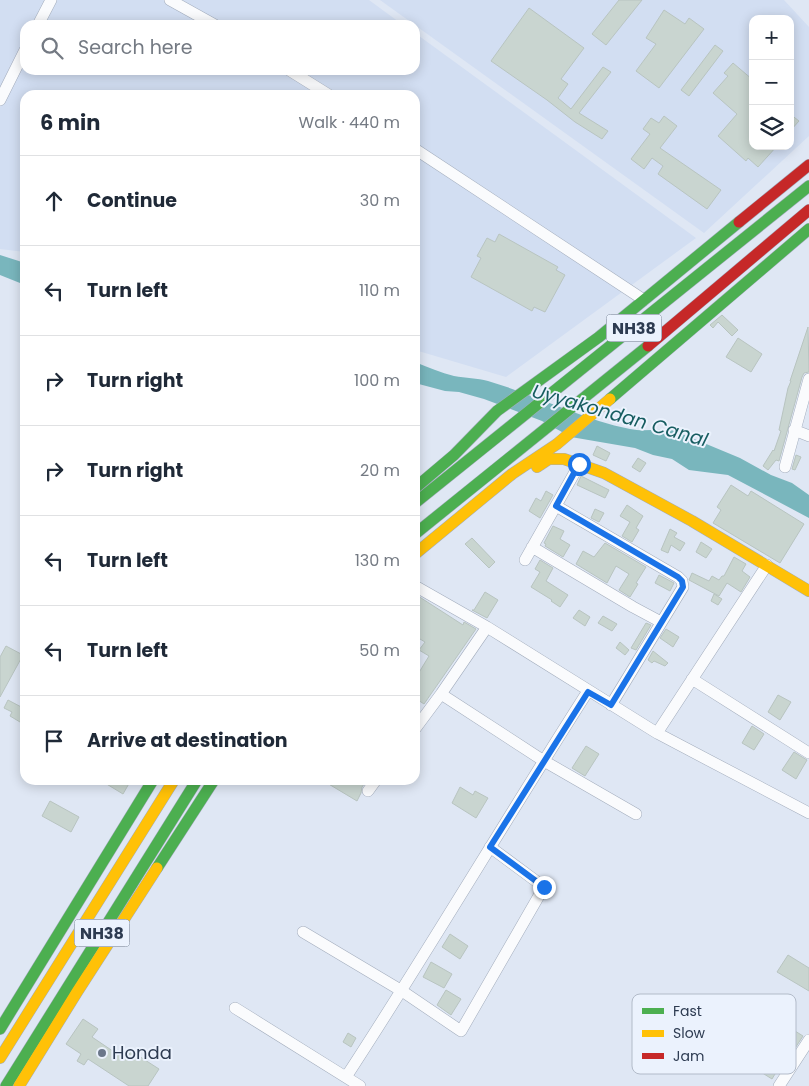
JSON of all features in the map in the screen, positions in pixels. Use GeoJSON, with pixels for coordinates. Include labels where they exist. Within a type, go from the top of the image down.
{"type":"FeatureCollection","features":[{"type":"Feature","properties":{"kind":"main road"},"geometry":{"type":"LineString","coordinates":[[420,484],[454,455],[497,411],[600,337],[809,165]]}},
{"type":"Feature","properties":{"kind":"main road","name":"NH38"},"geometry":{"type":"LineString","coordinates":[[420,499],[809,186]]}},
{"type":"Feature","properties":{"kind":"main road","name":"NH38"},"geometry":{"type":"LineString","coordinates":[[420,530],[538,436],[809,210]]}},
{"type":"Feature","properties":{"kind":"main road"},"geometry":{"type":"LineString","coordinates":[[420,550],[512,474],[557,444],[809,229]]}},
{"type":"Feature","properties":{"kind":"main road"},"geometry":{"type":"LineString","coordinates":[[731,277],[742,286]]}},
{"type":"Feature","properties":{"kind":"main road"},"geometry":{"type":"LineString","coordinates":[[487,494],[511,483],[549,459],[564,459],[604,473],[692,521],[809,591]]}},
{"type":"Feature","properties":{"kind":"main road"},"geometry":{"type":"LineString","coordinates":[[0,1029],[150,785]]}},
{"type":"Feature","properties":{"kind":"main road","name":"NH38"},"geometry":{"type":"LineString","coordinates":[[0,1058],[171,785]]}},
{"type":"Feature","properties":{"kind":"main road","name":"NH38"},"geometry":{"type":"LineString","coordinates":[[6,1086],[194,785]]}},
{"type":"Feature","properties":{"kind":"main road"},"geometry":{"type":"LineString","coordinates":[[24,1084],[82,984],[211,785]]}},
{"type":"Feature","properties":{"kind":"street"},"geometry":{"type":"LineString","coordinates":[[41,20],[52,0]]}},
{"type":"Feature","properties":{"kind":"street"},"geometry":{"type":"LineString","coordinates":[[170,0],[206,20]]}},
{"type":"Feature","properties":{"kind":"street"},"geometry":{"type":"LineString","coordinates":[[0,100],[20,60]]}},
{"type":"Feature","properties":{"kind":"street"},"geometry":{"type":"LineString","coordinates":[[297,75],[321,90]]}},
{"type":"Feature","properties":{"kind":"street"},"geometry":{"type":"LineString","coordinates":[[420,151],[644,300]]}},
{"type":"Feature","properties":{"kind":"street"},"geometry":{"type":"LineString","coordinates":[[785,467],[809,379]]}},
{"type":"Feature","properties":{"kind":"street"},"geometry":{"type":"LineString","coordinates":[[794,430],[809,436]]}},
{"type":"Feature","properties":{"kind":"street"},"geometry":{"type":"LineString","coordinates":[[525,560],[579,464]]}},
{"type":"Feature","properties":{"kind":"street"},"geometry":{"type":"LineString","coordinates":[[556,506],[682,581],[683,587],[611,705]]}},
{"type":"Feature","properties":{"kind":"street"},"geometry":{"type":"LineString","coordinates":[[532,547],[661,622]]}},
{"type":"Feature","properties":{"kind":"street"},"geometry":{"type":"LineString","coordinates":[[657,733],[767,565]]}},
{"type":"Feature","properties":{"kind":"street"},"geometry":{"type":"LineString","coordinates":[[420,589],[487,627],[588,692],[657,733],[809,813]]}},
{"type":"Feature","properties":{"kind":"street"},"geometry":{"type":"LineString","coordinates":[[420,723],[442,694],[487,627]]}},
{"type":"Feature","properties":{"kind":"street"},"geometry":{"type":"LineString","coordinates":[[692,679],[809,753]]}},
{"type":"Feature","properties":{"kind":"street"},"geometry":{"type":"LineString","coordinates":[[346,1077],[402,991],[588,692]]}},
{"type":"Feature","properties":{"kind":"street"},"geometry":{"type":"LineString","coordinates":[[442,694],[544,761],[636,814]]}},
{"type":"Feature","properties":{"kind":"street"},"geometry":{"type":"LineString","coordinates":[[368,791],[372,785]]}},
{"type":"Feature","properties":{"kind":"street"},"geometry":{"type":"LineString","coordinates":[[303,932],[402,991],[461,1031],[544,887],[490,847]]}},
{"type":"Feature","properties":{"kind":"street"},"geometry":{"type":"LineString","coordinates":[[235,1008],[360,1086]]}},
{"type":"Feature","properties":{"kind":"street"},"geometry":{"type":"LineString","coordinates":[[796,1061],[809,1040]]}},
{"type":"Feature","properties":{"kind":"street"},"geometry":{"type":"LineString","coordinates":[[780,1086],[788,1074]]}},
{"type":"Feature","properties":{"kind":"shaded area"},"geometry":{"type":"Polygon","coordinates":[[[0,0],[369,0],[396,20],[20,20],[20,75],[420,75],[420,37],[696,238],[506,377],[420,351],[420,90],[20,90],[20,251],[0,249],[0,0]]]}},
{"type":"Feature","properties":{"kind":"shaded area"},"geometry":{"type":"Polygon","coordinates":[[[380,0],[784,0],[809,27],[809,136],[794,150],[794,15],[749,15],[749,150],[794,150],[704,233],[420,29],[420,20],[408,20],[380,0]]]}},
{"type":"Feature","properties":{"kind":"water"},"geometry":{"type":"Polygon","coordinates":[[[0,255],[20,261],[20,283],[0,275],[0,255]]]}},
{"type":"Feature","properties":{"kind":"water"},"geometry":{"type":"Polygon","coordinates":[[[420,364],[449,375],[484,380],[612,425],[635,430],[675,431],[740,458],[771,475],[792,483],[809,495],[809,518],[728,475],[689,470],[672,459],[653,455],[635,448],[571,437],[542,421],[484,399],[459,392],[445,391],[420,384],[420,364]]]}},
{"type":"Feature","properties":{"kind":"building"},"geometry":{"type":"Polygon","coordinates":[[[619,0],[642,0],[606,45],[592,34],[619,0]]]}},
{"type":"Feature","properties":{"kind":"building"},"geometry":{"type":"Polygon","coordinates":[[[529,8],[584,48],[561,79],[568,84],[558,98],[571,109],[603,67],[611,72],[579,113],[608,131],[602,139],[575,122],[491,61],[529,8]]]}},
{"type":"Feature","properties":{"kind":"building"},"geometry":{"type":"Polygon","coordinates":[[[664,10],[685,24],[689,18],[704,29],[659,88],[636,71],[656,44],[646,38],[664,10]]]}},
{"type":"Feature","properties":{"kind":"building"},"geometry":{"type":"Polygon","coordinates":[[[715,45],[723,51],[689,96],[681,90],[715,45]]]}},
{"type":"Feature","properties":{"kind":"building"},"geometry":{"type":"Polygon","coordinates":[[[733,63],[749,77],[749,150],[773,150],[758,167],[748,158],[746,161],[718,136],[737,114],[713,93],[728,76],[724,73],[733,63]]]}},
{"type":"Feature","properties":{"kind":"building"},"geometry":{"type":"Polygon","coordinates":[[[664,116],[677,126],[660,148],[721,190],[707,209],[658,174],[663,166],[652,158],[644,169],[631,159],[650,134],[643,129],[651,118],[659,123],[664,116]]]}},
{"type":"Feature","properties":{"kind":"building"},"geometry":{"type":"Polygon","coordinates":[[[794,117],[799,121],[794,127],[794,117]]]}},
{"type":"Feature","properties":{"kind":"building"},"geometry":{"type":"Polygon","coordinates":[[[499,234],[558,267],[556,270],[565,275],[545,312],[534,307],[532,311],[471,277],[481,258],[477,256],[487,238],[495,242],[499,234]]]}},
{"type":"Feature","properties":{"kind":"building"},"geometry":{"type":"Polygon","coordinates":[[[722,315],[738,330],[732,336],[718,322],[713,328],[710,325],[722,315]]]}},
{"type":"Feature","properties":{"kind":"building"},"geometry":{"type":"Polygon","coordinates":[[[808,327],[809,372],[804,373],[802,377],[779,461],[776,460],[768,470],[763,466],[774,451],[781,431],[779,430],[788,388],[808,327]]]}},
{"type":"Feature","properties":{"kind":"building"},"geometry":{"type":"Polygon","coordinates":[[[738,338],[762,354],[751,372],[726,357],[738,338]]]}},
{"type":"Feature","properties":{"kind":"building"},"geometry":{"type":"Polygon","coordinates":[[[597,446],[610,453],[606,461],[593,455],[597,446]]]}},
{"type":"Feature","properties":{"kind":"building"},"geometry":{"type":"Polygon","coordinates":[[[796,455],[801,457],[795,470],[792,469],[796,455]]]}},
{"type":"Feature","properties":{"kind":"building"},"geometry":{"type":"Polygon","coordinates":[[[638,458],[646,463],[640,472],[632,467],[638,458]]]}},
{"type":"Feature","properties":{"kind":"building"},"geometry":{"type":"Polygon","coordinates":[[[581,476],[609,490],[605,498],[577,485],[581,476]]]}},
{"type":"Feature","properties":{"kind":"building"},"geometry":{"type":"Polygon","coordinates":[[[731,485],[748,496],[751,491],[804,524],[780,563],[713,523],[721,510],[717,507],[731,485]]]}},
{"type":"Feature","properties":{"kind":"building"},"geometry":{"type":"Polygon","coordinates":[[[546,491],[553,495],[540,518],[529,511],[536,498],[541,501],[546,491]]]}},
{"type":"Feature","properties":{"kind":"building"},"geometry":{"type":"Polygon","coordinates":[[[627,505],[643,516],[636,528],[639,530],[632,542],[622,536],[630,522],[620,516],[627,505]]]}},
{"type":"Feature","properties":{"kind":"building"},"geometry":{"type":"Polygon","coordinates":[[[595,509],[604,513],[599,522],[591,518],[595,509]]]}},
{"type":"Feature","properties":{"kind":"building"},"geometry":{"type":"Polygon","coordinates":[[[553,526],[564,531],[560,539],[570,545],[563,557],[545,546],[546,544],[544,543],[553,526]]]}},
{"type":"Feature","properties":{"kind":"building"},"geometry":{"type":"Polygon","coordinates":[[[670,529],[677,533],[674,537],[685,543],[680,551],[671,545],[668,553],[661,550],[670,529]]]}},
{"type":"Feature","properties":{"kind":"building"},"geometry":{"type":"Polygon","coordinates":[[[472,538],[495,562],[489,568],[465,544],[472,538]]]}},
{"type":"Feature","properties":{"kind":"building"},"geometry":{"type":"Polygon","coordinates":[[[701,542],[712,549],[706,558],[696,552],[701,542]]]}},
{"type":"Feature","properties":{"kind":"building"},"geometry":{"type":"Polygon","coordinates":[[[605,543],[646,567],[630,597],[619,590],[629,574],[616,566],[607,583],[576,564],[583,551],[594,557],[605,543]]]}},
{"type":"Feature","properties":{"kind":"building"},"geometry":{"type":"Polygon","coordinates":[[[734,557],[746,564],[742,571],[750,577],[741,592],[727,583],[719,596],[689,580],[692,573],[709,581],[712,576],[719,580],[724,576],[734,557]]]}},
{"type":"Feature","properties":{"kind":"building"},"geometry":{"type":"Polygon","coordinates":[[[540,560],[553,568],[546,581],[568,595],[560,607],[531,587],[540,572],[535,569],[540,560]]]}},
{"type":"Feature","properties":{"kind":"building"},"geometry":{"type":"Polygon","coordinates":[[[659,575],[674,583],[670,591],[655,583],[659,575]]]}},
{"type":"Feature","properties":{"kind":"building"},"geometry":{"type":"Polygon","coordinates":[[[485,592],[498,600],[487,618],[472,610],[474,610],[485,592]]]}},
{"type":"Feature","properties":{"kind":"building"},"geometry":{"type":"Polygon","coordinates":[[[714,594],[722,599],[718,605],[711,601],[714,594]]]}},
{"type":"Feature","properties":{"kind":"building"},"geometry":{"type":"Polygon","coordinates":[[[420,597],[463,625],[464,622],[476,629],[424,704],[420,701],[420,671],[429,656],[420,649],[425,642],[420,639],[420,597]]]}},
{"type":"Feature","properties":{"kind":"building"},"geometry":{"type":"Polygon","coordinates":[[[579,610],[590,617],[585,626],[573,618],[579,610]]]}},
{"type":"Feature","properties":{"kind":"building"},"geometry":{"type":"Polygon","coordinates":[[[603,616],[617,624],[612,631],[598,623],[603,616]]]}},
{"type":"Feature","properties":{"kind":"building"},"geometry":{"type":"Polygon","coordinates":[[[646,623],[651,625],[636,650],[631,648],[646,623]]]}},
{"type":"Feature","properties":{"kind":"building"},"geometry":{"type":"Polygon","coordinates":[[[666,629],[679,637],[673,647],[660,638],[666,629]]]}},
{"type":"Feature","properties":{"kind":"building"},"geometry":{"type":"Polygon","coordinates":[[[620,642],[629,650],[625,655],[616,648],[620,642]]]}},
{"type":"Feature","properties":{"kind":"building"},"geometry":{"type":"Polygon","coordinates":[[[6,646],[20,653],[20,660],[0,697],[0,657],[6,646]]]}},
{"type":"Feature","properties":{"kind":"building"},"geometry":{"type":"Polygon","coordinates":[[[653,651],[668,663],[665,666],[648,660],[653,651]]]}},
{"type":"Feature","properties":{"kind":"building"},"geometry":{"type":"Polygon","coordinates":[[[778,695],[791,702],[780,720],[768,712],[778,695]]]}},
{"type":"Feature","properties":{"kind":"building"},"geometry":{"type":"Polygon","coordinates":[[[8,700],[20,706],[20,722],[10,716],[12,712],[4,708],[8,700]]]}},
{"type":"Feature","properties":{"kind":"building"},"geometry":{"type":"Polygon","coordinates":[[[752,726],[764,734],[754,750],[742,743],[752,726]]]}},
{"type":"Feature","properties":{"kind":"building"},"geometry":{"type":"Polygon","coordinates":[[[586,746],[599,754],[585,776],[572,768],[586,746]]]}},
{"type":"Feature","properties":{"kind":"building"},"geometry":{"type":"Polygon","coordinates":[[[794,752],[807,760],[796,779],[782,770],[794,752]]]}},
{"type":"Feature","properties":{"kind":"building"},"geometry":{"type":"Polygon","coordinates":[[[108,785],[128,785],[123,794],[108,785]]]}},
{"type":"Feature","properties":{"kind":"building"},"geometry":{"type":"Polygon","coordinates":[[[330,785],[363,785],[357,801],[330,785]]]}},
{"type":"Feature","properties":{"kind":"building"},"geometry":{"type":"Polygon","coordinates":[[[460,787],[473,795],[475,791],[488,798],[476,818],[452,803],[460,787]]]}},
{"type":"Feature","properties":{"kind":"building"},"geometry":{"type":"Polygon","coordinates":[[[50,801],[79,817],[71,832],[42,816],[50,801]]]}},
{"type":"Feature","properties":{"kind":"building"},"geometry":{"type":"Polygon","coordinates":[[[450,934],[468,946],[460,959],[442,947],[450,934]]]}},
{"type":"Feature","properties":{"kind":"building"},"geometry":{"type":"Polygon","coordinates":[[[788,955],[809,968],[809,991],[777,972],[788,955]]]}},
{"type":"Feature","properties":{"kind":"building"},"geometry":{"type":"Polygon","coordinates":[[[431,962],[452,974],[444,988],[423,977],[431,962]]]}},
{"type":"Feature","properties":{"kind":"building"},"geometry":{"type":"Polygon","coordinates":[[[446,990],[461,999],[451,1015],[437,1005],[446,990]]]}},
{"type":"Feature","properties":{"kind":"building"},"geometry":{"type":"Polygon","coordinates":[[[83,1019],[98,1029],[92,1037],[126,1060],[131,1051],[159,1069],[148,1086],[129,1086],[88,1059],[84,1065],[77,1061],[81,1054],[66,1044],[83,1019]]]}},
{"type":"Feature","properties":{"kind":"building"},"geometry":{"type":"Polygon","coordinates":[[[796,1032],[803,1036],[796,1047],[796,1032]]]}},
{"type":"Feature","properties":{"kind":"building"},"geometry":{"type":"Polygon","coordinates":[[[348,1033],[356,1038],[351,1047],[343,1042],[348,1033]]]}},
{"type":"Feature","properties":{"kind":"building"},"geometry":{"type":"Polygon","coordinates":[[[764,1074],[775,1074],[772,1079],[764,1074]]]}},
{"type":"Feature","properties":{"kind":"traffic: fast"},"geometry":{"type":"LineString","coordinates":[[420,499],[809,186]]}},
{"type":"Feature","properties":{"kind":"traffic: fast"},"geometry":{"type":"LineString","coordinates":[[420,484],[454,455],[497,411],[599,337],[739,222]]}},
{"type":"Feature","properties":{"kind":"traffic: fast"},"geometry":{"type":"LineString","coordinates":[[610,399],[809,229]]}},
{"type":"Feature","properties":{"kind":"traffic: fast"},"geometry":{"type":"LineString","coordinates":[[420,530],[648,346]]}},
{"type":"Feature","properties":{"kind":"traffic: fast"},"geometry":{"type":"LineString","coordinates":[[0,1029],[150,785]]}},
{"type":"Feature","properties":{"kind":"traffic: fast"},"geometry":{"type":"LineString","coordinates":[[6,1086],[194,785]]}},
{"type":"Feature","properties":{"kind":"traffic: fast"},"geometry":{"type":"LineString","coordinates":[[157,868],[211,785]]}},
{"type":"Feature","properties":{"kind":"traffic: slow"},"geometry":{"type":"LineString","coordinates":[[420,550],[512,474],[557,444],[610,399]]}},
{"type":"Feature","properties":{"kind":"traffic: slow"},"geometry":{"type":"LineString","coordinates":[[537,467],[549,459],[564,459],[604,473],[692,521],[809,591]]}},
{"type":"Feature","properties":{"kind":"traffic: slow"},"geometry":{"type":"LineString","coordinates":[[0,1058],[171,785]]}},
{"type":"Feature","properties":{"kind":"traffic: slow"},"geometry":{"type":"LineString","coordinates":[[19,1086],[157,868]]}},
{"type":"Feature","properties":{"kind":"traffic: jam"},"geometry":{"type":"LineString","coordinates":[[739,222],[809,165]]}},
{"type":"Feature","properties":{"kind":"traffic: jam"},"geometry":{"type":"LineString","coordinates":[[648,346],[809,210]]}},
{"type":"Feature","properties":{"kind":"place","name":"Honda"},"geometry":{"type":"Point","coordinates":[102,1053]}},
{"type":"Feature","properties":{"kind":"route"},"geometry":{"type":"LineString","coordinates":[[544,887],[490,847],[588,692],[611,705],[683,587],[682,581],[678,577],[556,506],[579,464]]}},
{"type":"Feature","properties":{"kind":"water label","name":"Uyyakondan Canal"},"geometry":{"type":"Point","coordinates":[620,415]}}]}
